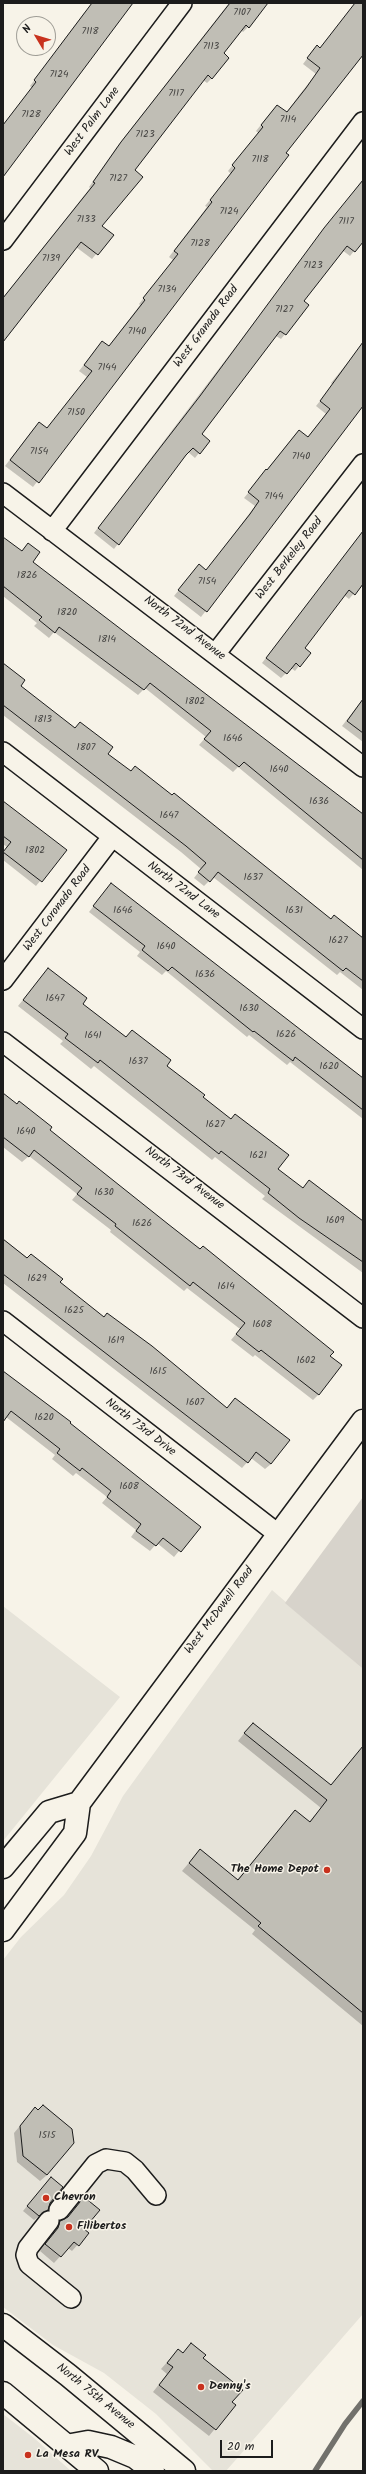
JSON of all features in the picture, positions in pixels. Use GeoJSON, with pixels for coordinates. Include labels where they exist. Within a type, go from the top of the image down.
{"type":"FeatureCollection","features":[{"type":"Feature","properties":{"kind":"main road","name":"West McDowell Road"},"geometry":{"type":"LineString","coordinates":[[3,1930],[75,1833],[79,1803],[363,1421]]}},
{"type":"Feature","properties":{"kind":"main road"},"geometry":{"type":"LineString","coordinates":[[3,1867],[48,1812],[79,1803]]}},
{"type":"Feature","properties":{"kind":"main road","name":"North 75th Avenue"},"geometry":{"type":"LineString","coordinates":[[3,2326],[68,2374],[184,2471]]}},
{"type":"Feature","properties":{"kind":"main road"},"geometry":{"type":"LineString","coordinates":[[3,2392],[97,2471]]}},
{"type":"Feature","properties":{"kind":"main road"},"geometry":{"type":"LineString","coordinates":[[66,2446],[88,2442],[111,2447],[135,2457],[152,2471]]}},
{"type":"Feature","properties":{"kind":"street","name":"West Palm Lane"},"geometry":{"type":"LineString","coordinates":[[3,240],[182,3]]}},
{"type":"Feature","properties":{"kind":"street","name":"West Granada Road"},"geometry":{"type":"LineString","coordinates":[[52,531],[363,122]]}},
{"type":"Feature","properties":{"kind":"street","name":"West Berkeley Road"},"geometry":{"type":"LineString","coordinates":[[216,653],[363,464]]}},
{"type":"Feature","properties":{"kind":"street","name":"North 72nd Avenue"},"geometry":{"type":"LineString","coordinates":[[3,493],[216,653],[363,767]]}},
{"type":"Feature","properties":{"kind":"street","name":"North 72nd Lane"},"geometry":{"type":"LineString","coordinates":[[3,752],[363,1029]]}},
{"type":"Feature","properties":{"kind":"street","name":"West Coronado Road"},"geometry":{"type":"LineString","coordinates":[[3,980],[112,837]]}},
{"type":"Feature","properties":{"kind":"street","name":"North 73rd Avenue"},"geometry":{"type":"LineString","coordinates":[[3,1042],[363,1318]]}},
{"type":"Feature","properties":{"kind":"street","name":"North 73rd Drive"},"geometry":{"type":"LineString","coordinates":[[3,1321],[278,1534]]}},
{"type":"Feature","properties":{"kind":"street"},"geometry":{"type":"LineString","coordinates":[[71,2298],[29,2264],[26,2255],[28,2248],[96,2164],[106,2159],[125,2162],[135,2170],[156,2195]]}},
{"type":"Feature","properties":{"kind":"shaded area"},"geometry":{"type":"Polygon","coordinates":[[[363,1497],[363,1669],[285,1603],[363,1497]]]}},
{"type":"Feature","properties":{"kind":"shaded area"},"geometry":{"type":"Polygon","coordinates":[[[272,1590],[363,1669],[363,2314],[226,2471],[213,2471],[156,2414],[104,2373],[53,2345],[3,2307],[3,1960],[21,1937],[64,1895],[91,1856],[123,1796],[272,1590]]]}},
{"type":"Feature","properties":{"kind":"shaded area"},"geometry":{"type":"Polygon","coordinates":[[[3,1606],[120,1697],[3,1841],[3,1606]]]}},
{"type":"Feature","properties":{"kind":"shaded area","name":"La Mesa RV"},"geometry":{"type":"Polygon","coordinates":[[[3,2414],[34,2438],[71,2471],[3,2471],[3,2414]]]}},
{"type":"Feature","properties":{"kind":"building"},"geometry":{"type":"Polygon","coordinates":[[[92,3],[133,3],[3,177],[3,125],[36,82],[34,80],[52,56],[56,56],[56,51],[92,3]]]}},
{"type":"Feature","properties":{"kind":"building"},"geometry":{"type":"Polygon","coordinates":[[[230,3],[268,3],[249,28],[246,25],[224,53],[229,58],[212,79],[208,75],[135,170],[143,177],[102,226],[114,235],[98,255],[81,242],[3,342],[3,298],[95,183],[93,182],[121,142],[230,3]]]}},
{"type":"Feature","properties":{"kind":"building"},"geometry":{"type":"Polygon","coordinates":[[[355,3],[363,3],[363,55],[286,153],[289,155],[39,483],[10,460],[39,422],[47,428],[92,371],[84,365],[102,341],[109,346],[145,300],[143,298],[178,254],[174,251],[212,202],[210,200],[235,168],[232,165],[263,127],[261,125],[277,105],[287,112],[306,88],[320,68],[307,58],[317,45],[320,48],[355,3]]]}},
{"type":"Feature","properties":{"kind":"building"},"geometry":{"type":"Polygon","coordinates":[[[363,180],[363,242],[355,252],[347,246],[304,301],[309,305],[286,335],[280,331],[202,434],[210,441],[200,454],[193,448],[186,455],[119,545],[98,528],[200,396],[324,228],[363,180]]]}},
{"type":"Feature","properties":{"kind":"building"},"geometry":{"type":"Polygon","coordinates":[[[363,342],[363,406],[207,612],[178,590],[199,564],[206,570],[250,514],[259,501],[248,492],[266,469],[267,470],[299,430],[308,437],[330,409],[320,401],[363,342]]]}},
{"type":"Feature","properties":{"kind":"building"},"geometry":{"type":"Polygon","coordinates":[[[363,531],[363,584],[355,595],[349,590],[305,648],[311,653],[300,667],[296,663],[287,674],[266,658],[363,531]]]}},
{"type":"Feature","properties":{"kind":"building"},"geometry":{"type":"Polygon","coordinates":[[[3,537],[22,551],[28,543],[40,552],[33,562],[363,814],[363,860],[244,762],[239,767],[204,739],[211,731],[150,683],[144,690],[59,627],[55,633],[39,620],[42,617],[3,586],[3,537]]]}},
{"type":"Feature","properties":{"kind":"building"},"geometry":{"type":"Polygon","coordinates":[[[3,663],[25,680],[21,686],[75,728],[80,722],[113,747],[108,754],[131,771],[135,766],[172,795],[174,793],[331,919],[334,915],[363,938],[363,981],[346,968],[343,971],[218,872],[210,882],[198,872],[206,863],[3,705],[3,663]]]}},
{"type":"Feature","properties":{"kind":"building"},"geometry":{"type":"Polygon","coordinates":[[[363,699],[363,733],[347,721],[363,699]]]}},
{"type":"Feature","properties":{"kind":"building"},"geometry":{"type":"Polygon","coordinates":[[[3,801],[67,850],[42,882],[3,852],[11,842],[3,836],[3,801]]]}},
{"type":"Feature","properties":{"kind":"building"},"geometry":{"type":"Polygon","coordinates":[[[111,883],[363,1078],[363,1110],[295,1057],[293,1061],[254,1031],[253,1032],[172,967],[168,971],[142,950],[145,946],[93,906],[111,883]]]}},
{"type":"Feature","properties":{"kind":"building"},"geometry":{"type":"Polygon","coordinates":[[[48,968],[87,998],[83,1004],[126,1037],[132,1030],[171,1060],[167,1066],[205,1095],[203,1097],[231,1119],[235,1114],[289,1155],[278,1169],[303,1188],[309,1180],[363,1221],[363,1262],[299,1218],[268,1193],[270,1189],[221,1151],[219,1154],[100,1060],[98,1063],[65,1038],[68,1034],[23,1000],[48,968]]]}},
{"type":"Feature","properties":{"kind":"building"},"geometry":{"type":"Polygon","coordinates":[[[3,1093],[17,1104],[19,1101],[52,1127],[50,1130],[200,1249],[203,1246],[334,1352],[330,1356],[342,1365],[319,1395],[261,1350],[259,1352],[236,1334],[245,1323],[193,1282],[190,1286],[115,1226],[116,1224],[77,1194],[82,1188],[34,1150],[29,1157],[3,1137],[3,1093]]]}},
{"type":"Feature","properties":{"kind":"building"},"geometry":{"type":"Polygon","coordinates":[[[3,1239],[27,1258],[31,1254],[63,1279],[60,1282],[104,1317],[107,1313],[152,1346],[227,1408],[235,1398],[290,1440],[271,1464],[256,1452],[248,1463],[3,1274],[3,1239]]]}},
{"type":"Feature","properties":{"kind":"building"},"geometry":{"type":"Polygon","coordinates":[[[3,1371],[71,1422],[70,1423],[201,1527],[181,1552],[163,1538],[156,1546],[136,1531],[141,1524],[107,1497],[111,1491],[82,1468],[80,1471],[57,1453],[60,1449],[11,1411],[3,1422],[3,1371]]]}},
{"type":"Feature","properties":{"kind":"building","name":"The Home Depot"},"geometry":{"type":"Polygon","coordinates":[[[253,1723],[331,1785],[363,1746],[363,2013],[258,1926],[261,1923],[189,1863],[200,1849],[238,1880],[295,1810],[310,1822],[327,1800],[244,1733],[253,1723]]]}},
{"type":"Feature","properties":{"kind":"building","name":"Chevron"},"geometry":{"type":"Polygon","coordinates":[[[43,2105],[72,2129],[74,2143],[47,2175],[23,2156],[20,2126],[35,2107],[38,2110],[43,2105]]]}},
{"type":"Feature","properties":{"kind":"building","name":"Chevron"},"geometry":{"type":"Polygon","coordinates":[[[51,2177],[63,2187],[50,2203],[48,2210],[39,2216],[27,2206],[51,2177]]]}},
{"type":"Feature","properties":{"kind":"building","name":"Filibertos"},"geometry":{"type":"Polygon","coordinates":[[[84,2197],[100,2210],[84,2229],[89,2233],[79,2246],[74,2242],[61,2257],[45,2244],[58,2228],[60,2221],[68,2217],[84,2197]]]}},
{"type":"Feature","properties":{"kind":"building","name":"Denny's"},"geometry":{"type":"Polygon","coordinates":[[[191,2343],[206,2355],[203,2358],[243,2390],[232,2402],[236,2405],[216,2430],[159,2385],[173,2367],[167,2363],[178,2349],[183,2353],[191,2343]]]}},
{"type":"Feature","properties":{"kind":"waterway"},"geometry":{"type":"LineString","coordinates":[[315,2471],[345,2424],[363,2401]]}},
{"type":"Feature","properties":{"kind":"place","name":"The Home Depot"},"geometry":{"type":"Point","coordinates":[327,1870]}},
{"type":"Feature","properties":{"kind":"place","name":"Chevron"},"geometry":{"type":"Point","coordinates":[46,2198]}},
{"type":"Feature","properties":{"kind":"place","name":"Filibertos"},"geometry":{"type":"Point","coordinates":[69,2227]}},
{"type":"Feature","properties":{"kind":"place","name":"Denny's"},"geometry":{"type":"Point","coordinates":[201,2387]}},
{"type":"Feature","properties":{"kind":"place","name":"La Mesa RV"},"geometry":{"type":"Point","coordinates":[28,2455]}}]}
